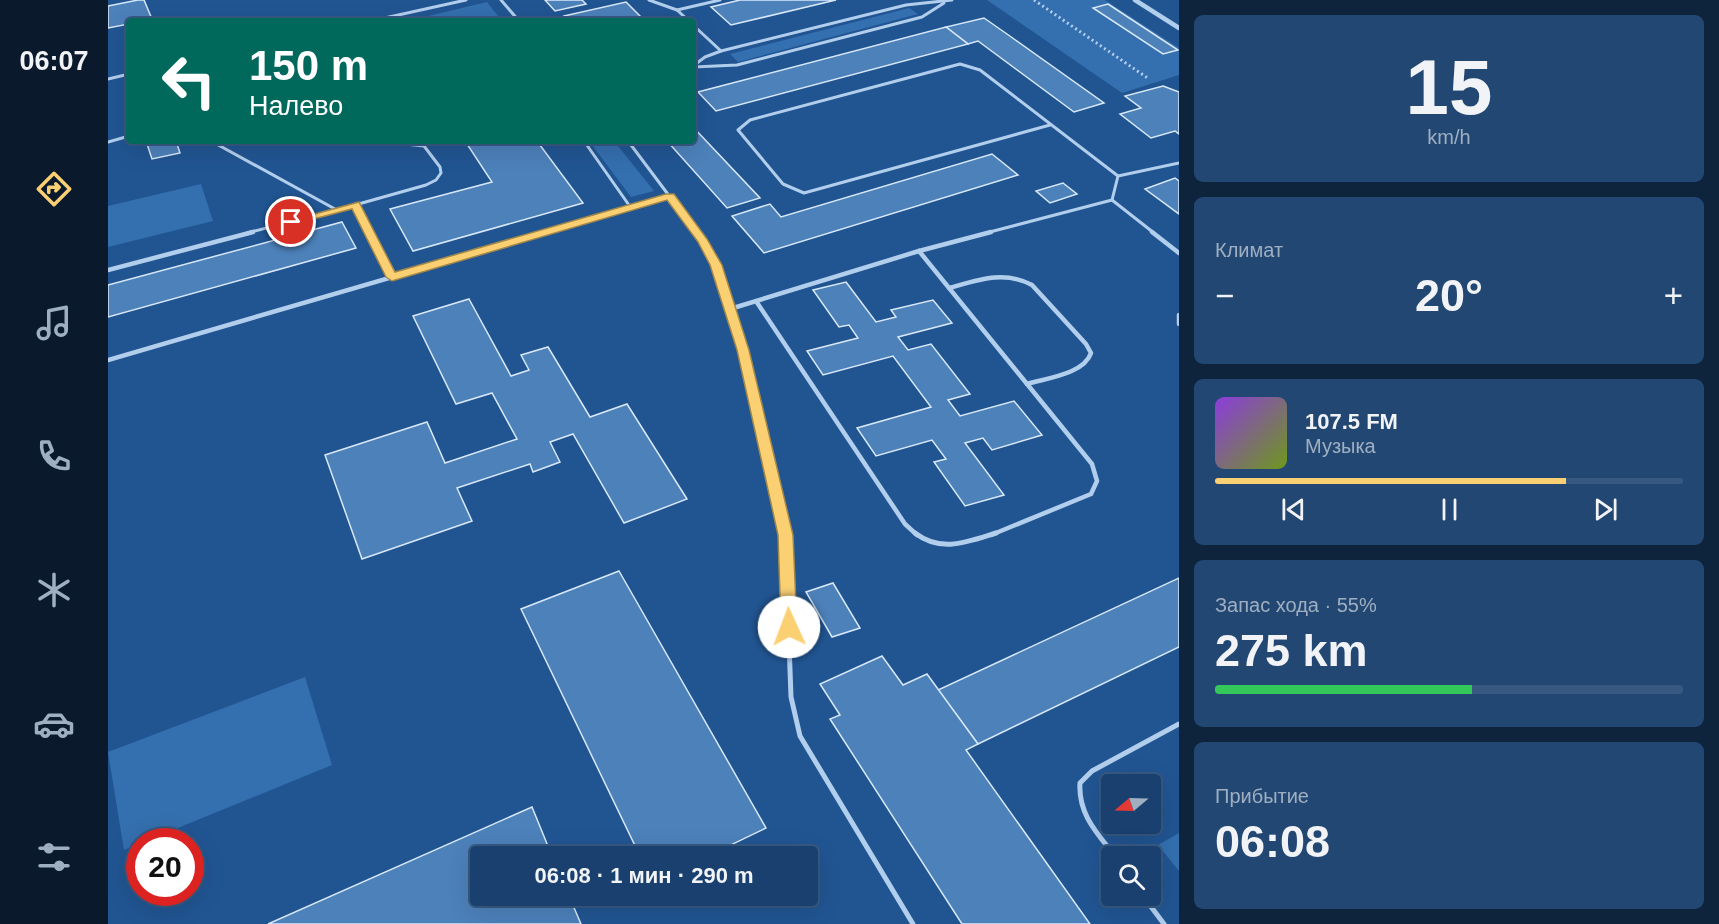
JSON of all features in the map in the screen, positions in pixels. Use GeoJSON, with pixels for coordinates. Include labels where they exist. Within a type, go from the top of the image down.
{"type":"FeatureCollection","features":[{"type":"Feature","properties":{"kind":"street"},"geometry":{"type":"LineString","coordinates":[[1135,0],[1179,28]]}},
{"type":"Feature","properties":{"kind":"lane"},"geometry":{"type":"LineString","coordinates":[[385,18],[466,0]]}},
{"type":"Feature","properties":{"kind":"lane"},"geometry":{"type":"LineString","coordinates":[[501,0],[516,18]]}},
{"type":"Feature","properties":{"kind":"lane"},"geometry":{"type":"LineString","coordinates":[[649,0],[677,10],[686,18]]}},
{"type":"Feature","properties":{"kind":"lane"},"geometry":{"type":"LineString","coordinates":[[677,10],[720,0]]}},
{"type":"Feature","properties":{"kind":"lane"},"geometry":{"type":"LineString","coordinates":[[696,66],[737,65],[922,17],[952,0]]}},
{"type":"Feature","properties":{"kind":"lane"},"geometry":{"type":"LineString","coordinates":[[696,64],[705,57],[721,51],[906,5],[944,3]]}},
{"type":"Feature","properties":{"kind":"lane"},"geometry":{"type":"LineString","coordinates":[[696,28],[721,51]]}},
{"type":"Feature","properties":{"kind":"lane"},"geometry":{"type":"LineString","coordinates":[[1050,125],[816,192],[804,193],[783,184],[738,130],[742,124],[750,120],[960,64],[980,70],[1118,176],[1179,163]]}},
{"type":"Feature","properties":{"kind":"lane"},"geometry":{"type":"LineString","coordinates":[[108,79],[126,75]]}},
{"type":"Feature","properties":{"kind":"lane"},"geometry":{"type":"LineString","coordinates":[[108,142],[126,137]]}},
{"type":"Feature","properties":{"kind":"lane"},"geometry":{"type":"LineString","coordinates":[[217,144],[336,210]]}},
{"type":"Feature","properties":{"kind":"lane"},"geometry":{"type":"LineString","coordinates":[[108,270],[355,205],[426,185],[436,180],[441,173],[440,166],[424,146],[405,144]]}},
{"type":"Feature","properties":{"kind":"lane"},"geometry":{"type":"LineString","coordinates":[[586,144],[631,208]]}},
{"type":"Feature","properties":{"kind":"lane"},"geometry":{"type":"LineString","coordinates":[[630,144],[703,242],[716,265],[743,350],[785,535],[794,716],[810,755],[913,924]]}},
{"type":"Feature","properties":{"kind":"lane"},"geometry":{"type":"LineString","coordinates":[[1112,200],[1118,176]]}},
{"type":"Feature","properties":{"kind":"lane"},"geometry":{"type":"LineString","coordinates":[[108,360],[670,196]]}},
{"type":"Feature","properties":{"kind":"lane"},"geometry":{"type":"LineString","coordinates":[[730,309],[919,251],[1112,200]]}},
{"type":"Feature","properties":{"kind":"lane"},"geometry":{"type":"LineString","coordinates":[[1112,200],[1179,253]]}},
{"type":"Feature","properties":{"kind":"lane"},"geometry":{"type":"LineString","coordinates":[[355,205],[392,277]]}},
{"type":"Feature","properties":{"kind":"lane"},"geometry":{"type":"LineString","coordinates":[[756,301],[905,524],[922,540],[944,546],[970,541],[1090,494],[1097,481],[1092,464],[919,251]]}},
{"type":"Feature","properties":{"kind":"lane"},"geometry":{"type":"LineString","coordinates":[[949,288],[995,276],[1008,275],[1022,278],[1032,285],[1086,344],[1091,353],[1088,362],[1079,368],[1027,384]]}},
{"type":"Feature","properties":{"kind":"lane"},"geometry":{"type":"LineString","coordinates":[[1179,315],[1179,324]]}},
{"type":"Feature","properties":{"kind":"lane"},"geometry":{"type":"LineString","coordinates":[[1107,846],[1087,819],[1079,800],[1080,783],[1092,771],[1179,724]]}},
{"type":"Feature","properties":{"kind":"lane"},"geometry":{"type":"LineString","coordinates":[[1150,906],[1164,924]]}},
{"type":"Feature","properties":{"kind":"path"},"geometry":{"type":"LineString","coordinates":[[1034,0],[1149,79]]}},
{"type":"Feature","properties":{"kind":"shaded area"},"geometry":{"type":"Polygon","coordinates":[[[987,0],[1105,0],[1179,48],[1179,75],[1122,93],[987,0]]]}},
{"type":"Feature","properties":{"kind":"shaded area"},"geometry":{"type":"Polygon","coordinates":[[[487,2],[500,18],[420,18],[487,2]]]}},
{"type":"Feature","properties":{"kind":"shaded area"},"geometry":{"type":"Polygon","coordinates":[[[909,8],[918,14],[738,62],[730,54],[909,8]]]}},
{"type":"Feature","properties":{"kind":"shaded area"},"geometry":{"type":"Polygon","coordinates":[[[591,144],[616,144],[654,191],[631,197],[591,144]]]}},
{"type":"Feature","properties":{"kind":"shaded area"},"geometry":{"type":"Polygon","coordinates":[[[201,184],[213,221],[108,247],[108,206],[201,184]]]}},
{"type":"Feature","properties":{"kind":"shaded area"},"geometry":{"type":"Polygon","coordinates":[[[305,677],[332,765],[178,828],[126,828],[126,849],[124,850],[108,752],[305,677]]]}},
{"type":"Feature","properties":{"kind":"shaded area"},"geometry":{"type":"Polygon","coordinates":[[[1179,833],[1179,871],[1161,846],[1158,845],[1179,833]]]}},
{"type":"Feature","properties":{"kind":"building"},"geometry":{"type":"Polygon","coordinates":[[[144,0],[152,18],[126,18],[126,25],[108,28],[108,6],[144,0]]]}},
{"type":"Feature","properties":{"kind":"building"},"geometry":{"type":"Polygon","coordinates":[[[545,0],[582,0],[586,4],[555,11],[545,0]]]}},
{"type":"Feature","properties":{"kind":"building"},"geometry":{"type":"Polygon","coordinates":[[[740,0],[836,0],[731,25],[711,7],[740,0]]]}},
{"type":"Feature","properties":{"kind":"building"},"geometry":{"type":"Polygon","coordinates":[[[626,2],[642,18],[566,18],[564,16],[626,2]]]}},
{"type":"Feature","properties":{"kind":"building"},"geometry":{"type":"Polygon","coordinates":[[[1108,4],[1178,50],[1163,54],[1093,8],[1108,4]]]}},
{"type":"Feature","properties":{"kind":"building"},"geometry":{"type":"Polygon","coordinates":[[[984,18],[1104,103],[1074,112],[978,41],[968,44],[946,27],[984,18]]]}},
{"type":"Feature","properties":{"kind":"building"},"geometry":{"type":"Polygon","coordinates":[[[946,27],[968,44],[716,111],[698,92],[946,27]]]}},
{"type":"Feature","properties":{"kind":"building"},"geometry":{"type":"Polygon","coordinates":[[[1163,86],[1179,92],[1179,134],[1175,131],[1151,138],[1120,114],[1141,108],[1125,96],[1163,86]]]}},
{"type":"Feature","properties":{"kind":"building"},"geometry":{"type":"Polygon","coordinates":[[[696,130],[760,198],[727,208],[670,144],[696,144],[696,130]]]}},
{"type":"Feature","properties":{"kind":"building"},"geometry":{"type":"Polygon","coordinates":[[[147,144],[177,144],[180,153],[152,159],[147,144]]]}},
{"type":"Feature","properties":{"kind":"building"},"geometry":{"type":"Polygon","coordinates":[[[467,144],[539,144],[583,203],[413,251],[390,209],[492,182],[467,144]]]}},
{"type":"Feature","properties":{"kind":"building"},"geometry":{"type":"Polygon","coordinates":[[[992,154],[1018,175],[764,253],[732,216],[770,204],[781,217],[992,154]]]}},
{"type":"Feature","properties":{"kind":"building"},"geometry":{"type":"Polygon","coordinates":[[[1175,178],[1179,181],[1179,214],[1145,189],[1175,178]]]}},
{"type":"Feature","properties":{"kind":"building"},"geometry":{"type":"Polygon","coordinates":[[[1063,183],[1077,194],[1050,203],[1036,191],[1063,183]]]}},
{"type":"Feature","properties":{"kind":"building"},"geometry":{"type":"Polygon","coordinates":[[[342,222],[356,248],[108,317],[108,285],[342,222]]]}},
{"type":"Feature","properties":{"kind":"building"},"geometry":{"type":"Polygon","coordinates":[[[846,282],[876,322],[896,317],[891,310],[933,300],[952,323],[898,337],[908,350],[931,344],[970,394],[948,400],[960,416],[1014,401],[1042,435],[992,450],[983,438],[965,443],[1004,495],[965,506],[934,462],[946,459],[932,440],[876,456],[857,428],[931,407],[893,356],[823,375],[807,351],[858,338],[849,325],[839,327],[813,290],[846,282]]]}},
{"type":"Feature","properties":{"kind":"building"},"geometry":{"type":"Polygon","coordinates":[[[469,299],[511,376],[529,370],[521,355],[548,347],[590,417],[627,404],[687,499],[624,523],[573,434],[550,442],[560,462],[533,472],[530,464],[457,488],[472,521],[362,559],[325,455],[427,422],[445,463],[517,439],[492,393],[456,404],[413,316],[469,299]]]}},
{"type":"Feature","properties":{"kind":"building"},"geometry":{"type":"Polygon","coordinates":[[[619,571],[766,828],[729,846],[635,846],[521,609],[619,571]]]}},
{"type":"Feature","properties":{"kind":"building"},"geometry":{"type":"Polygon","coordinates":[[[1179,578],[1179,647],[978,744],[938,690],[1179,578]]]}},
{"type":"Feature","properties":{"kind":"building"},"geometry":{"type":"Polygon","coordinates":[[[833,583],[860,628],[832,637],[806,592],[833,583]]]}},
{"type":"Feature","properties":{"kind":"building"},"geometry":{"type":"Polygon","coordinates":[[[882,656],[903,685],[927,674],[978,744],[966,750],[1090,924],[962,924],[830,719],[840,715],[820,684],[882,656]]]}},
{"type":"Feature","properties":{"kind":"building"},"geometry":{"type":"Polygon","coordinates":[[[532,807],[548,846],[470,846],[470,906],[573,906],[581,924],[268,924],[532,807]]]}},
{"type":"Feature","properties":{"kind":"route"},"geometry":{"type":"LineString","coordinates":[[291,222],[355,205],[392,277],[670,196],[703,242],[716,265],[743,350],[785,535],[789,627]]}}]}
